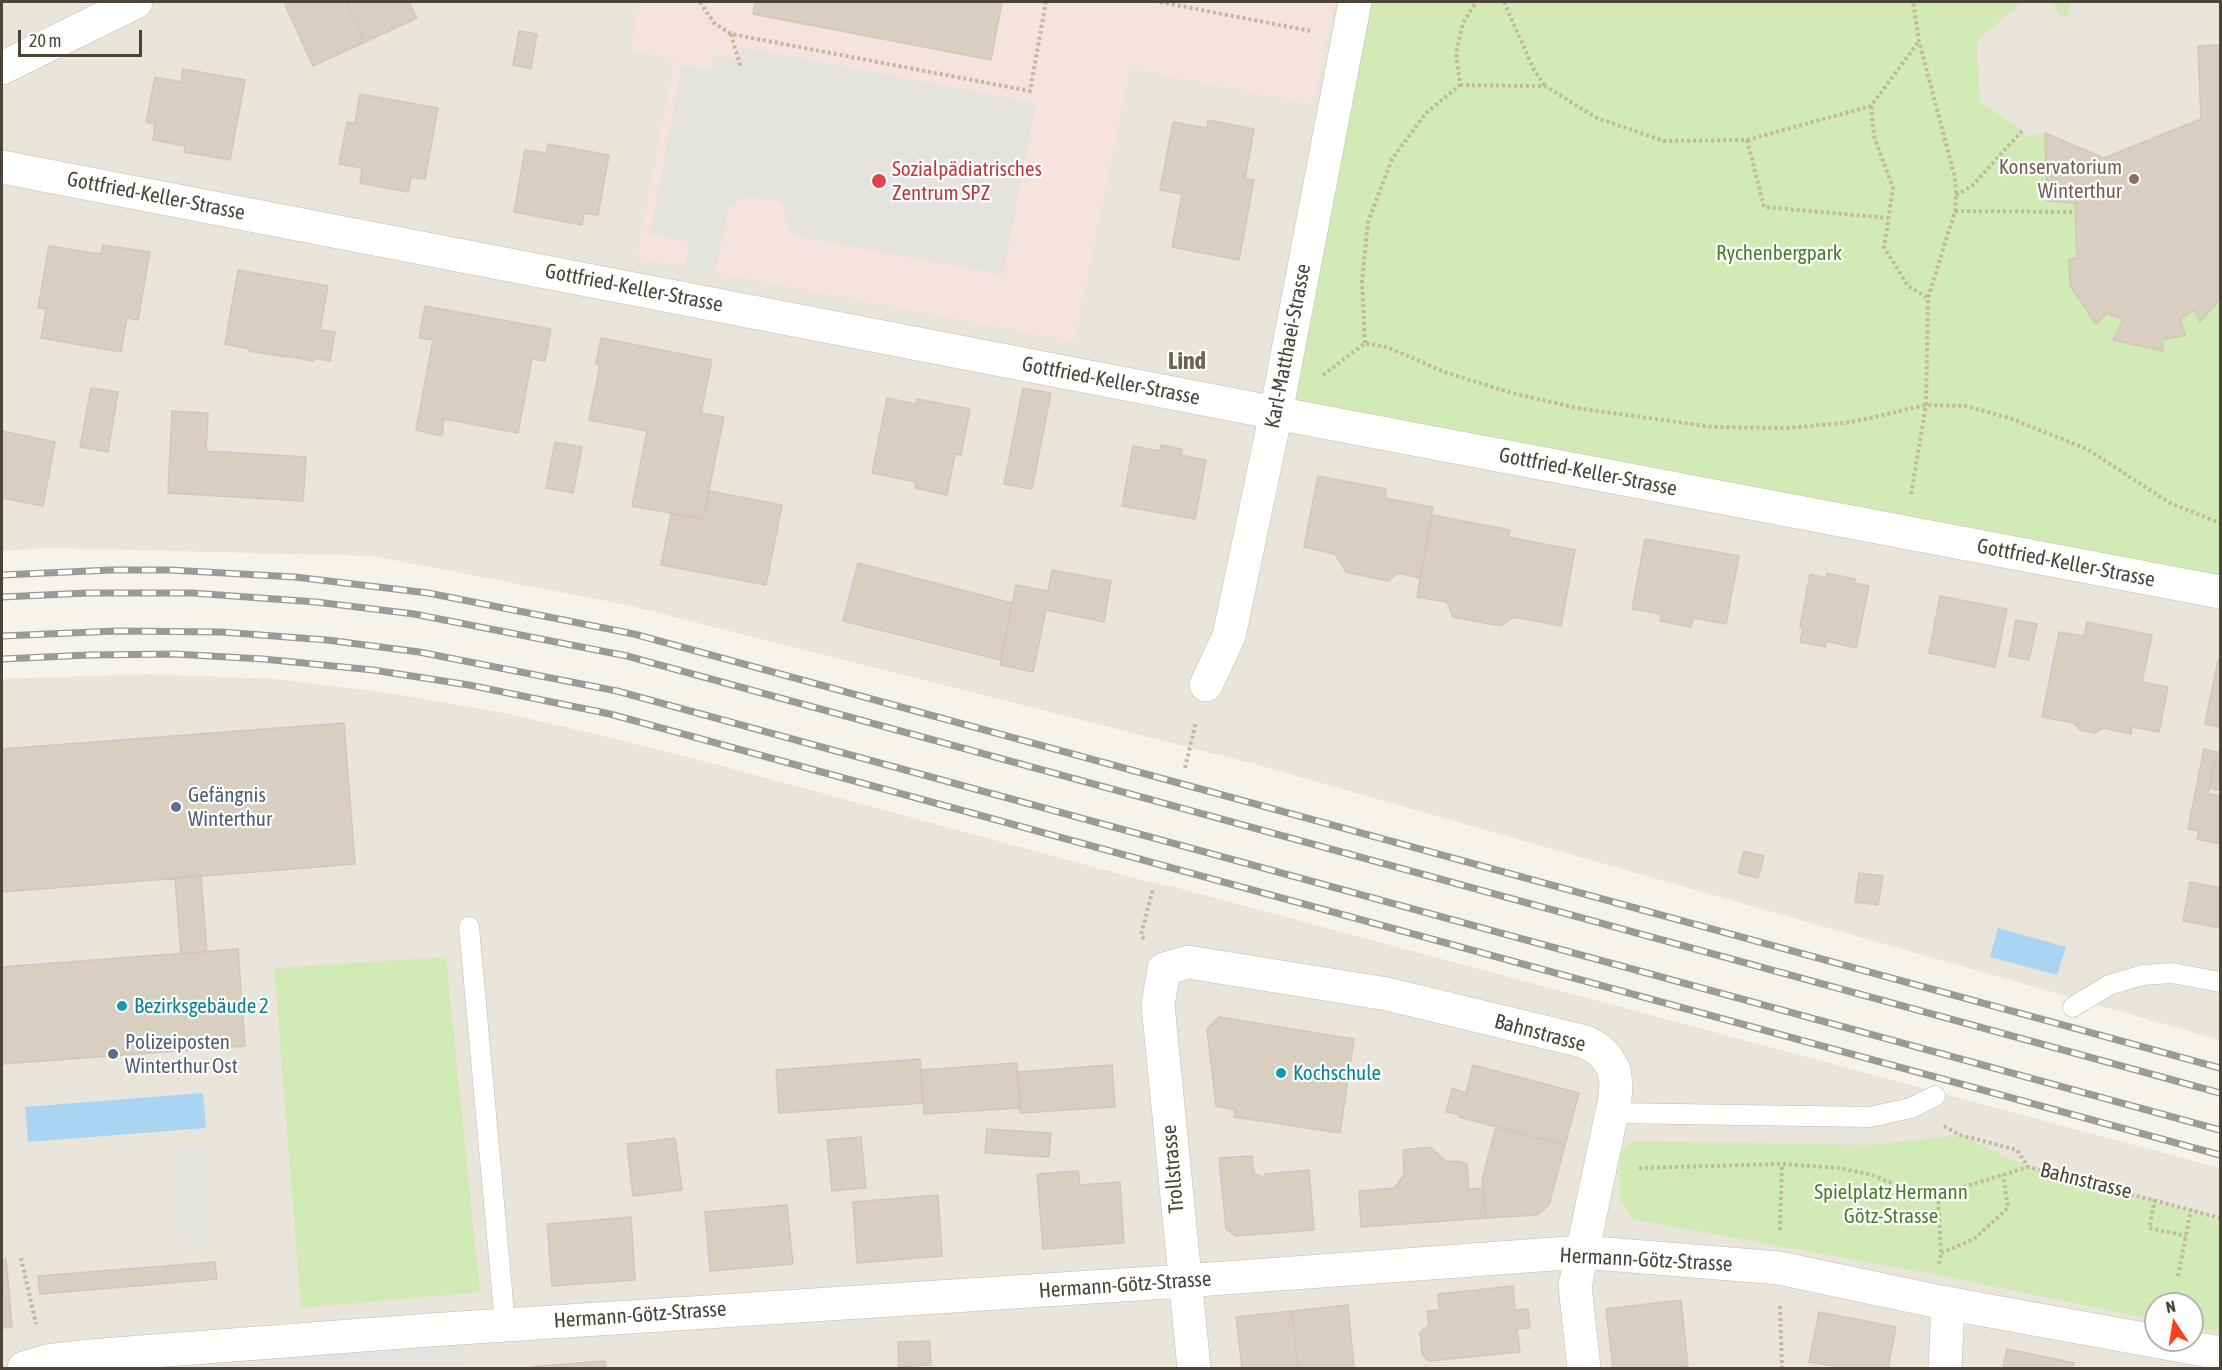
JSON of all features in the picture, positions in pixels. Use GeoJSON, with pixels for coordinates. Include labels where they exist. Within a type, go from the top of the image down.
{"type":"FeatureCollection","features":[{"type":"Feature","properties":{"kind":"street"},"geometry":{"type":"LineString","coordinates":[[2,68],[136,2]]}},
{"type":"Feature","properties":{"kind":"street","name":"Karl-Matthaei-Strasse"},"geometry":{"type":"LineString","coordinates":[[1206,685],[1229,636],[1276,413],[1355,2]]}},
{"type":"Feature","properties":{"kind":"street","name":"Gottfried-Keller-Strasse"},"geometry":{"type":"LineString","coordinates":[[2,166],[1276,413],[2220,592]]}},
{"type":"Feature","properties":{"kind":"street","name":"Bahnstrasse"},"geometry":{"type":"LineString","coordinates":[[1164,969],[1188,962],[1387,994],[1586,1042],[1598,1049],[1614,1070],[1616,1085],[1613,1113],[1575,1286],[1584,1368]]}},
{"type":"Feature","properties":{"kind":"street","name":"Trollstrasse"},"geometry":{"type":"LineString","coordinates":[[1164,969],[1158,1005],[1194,1368]]}},
{"type":"Feature","properties":{"kind":"street","name":"Hermann-Götz-Strasse"},"geometry":{"type":"LineString","coordinates":[[24,1368],[46,1361],[89,1356],[505,1324],[1184,1281],[1582,1252],[1779,1268],[1942,1302],[2220,1353]]}},
{"type":"Feature","properties":{"kind":"street"},"geometry":{"type":"LineString","coordinates":[[1942,1302],[1945,1368]]}},
{"type":"Feature","properties":{"kind":"lane"},"geometry":{"type":"LineString","coordinates":[[469,927],[505,1324]]}},
{"type":"Feature","properties":{"kind":"lane"},"geometry":{"type":"LineString","coordinates":[[2073,1007],[2109,985],[2143,975],[2172,973],[2220,982]]}},
{"type":"Feature","properties":{"kind":"lane"},"geometry":{"type":"LineString","coordinates":[[1613,1113],[1870,1117],[1911,1108],[1935,1096]]}},
{"type":"Feature","properties":{"kind":"path"},"geometry":{"type":"LineString","coordinates":[[700,2],[714,23],[731,34],[1030,91],[1046,2]]}},
{"type":"Feature","properties":{"kind":"path"},"geometry":{"type":"LineString","coordinates":[[1160,2],[1347,38]]}},
{"type":"Feature","properties":{"kind":"path"},"geometry":{"type":"LineString","coordinates":[[1460,85],[1456,53],[1462,23],[1476,2]]}},
{"type":"Feature","properties":{"kind":"path"},"geometry":{"type":"LineString","coordinates":[[1504,2],[1534,70],[1545,86],[1597,118],[1664,141],[1747,140],[1871,106],[1919,41]]}},
{"type":"Feature","properties":{"kind":"path"},"geometry":{"type":"LineString","coordinates":[[1904,532],[1926,405],[1928,298],[1955,211],[1956,195],[1955,178],[1919,41],[1912,2]]}},
{"type":"Feature","properties":{"kind":"path"},"geometry":{"type":"LineString","coordinates":[[731,34],[741,68]]}},
{"type":"Feature","properties":{"kind":"path"},"geometry":{"type":"LineString","coordinates":[[1365,343],[1362,281],[1368,222],[1392,159],[1426,114],[1460,85],[1545,86]]}},
{"type":"Feature","properties":{"kind":"path"},"geometry":{"type":"LineString","coordinates":[[1871,106],[1874,136],[1893,188],[1884,247],[1908,286],[1928,298]]}},
{"type":"Feature","properties":{"kind":"path"},"geometry":{"type":"LineString","coordinates":[[1956,195],[1972,186],[2022,131]]}},
{"type":"Feature","properties":{"kind":"path"},"geometry":{"type":"LineString","coordinates":[[1747,140],[1764,207],[1888,218]]}},
{"type":"Feature","properties":{"kind":"path"},"geometry":{"type":"LineString","coordinates":[[1955,211],[2075,212]]}},
{"type":"Feature","properties":{"kind":"path"},"geometry":{"type":"LineString","coordinates":[[1276,413],[1365,343],[1387,347],[1447,372],[1512,393],[1577,408],[1713,427],[1787,428],[1852,422],[1926,405],[1966,406],[2012,419],[2087,449],[2170,503],[2220,523]]}},
{"type":"Feature","properties":{"kind":"path"},"geometry":{"type":"LineString","coordinates":[[1185,768],[1206,685]]}},
{"type":"Feature","properties":{"kind":"path"},"geometry":{"type":"LineString","coordinates":[[1140,935],[1153,889]]}},
{"type":"Feature","properties":{"kind":"path","name":"Bahnstrasse"},"geometry":{"type":"LineString","coordinates":[[1960,1135],[2017,1150],[2028,1167],[2156,1199],[2220,1218]]}},
{"type":"Feature","properties":{"kind":"path"},"geometry":{"type":"LineString","coordinates":[[1782,1164],[1779,1268],[1782,1368]]}},
{"type":"Feature","properties":{"kind":"path"},"geometry":{"type":"LineString","coordinates":[[1599,1169],[1782,1164],[1839,1168],[1872,1175],[1917,1193],[1938,1195],[2028,1167]]}},
{"type":"Feature","properties":{"kind":"path"},"geometry":{"type":"LineString","coordinates":[[1941,1253],[1974,1239],[2008,1209],[2003,1175]]}},
{"type":"Feature","properties":{"kind":"path"},"geometry":{"type":"LineString","coordinates":[[1938,1195],[1942,1302]]}},
{"type":"Feature","properties":{"kind":"path"},"geometry":{"type":"LineString","coordinates":[[2156,1199],[2149,1228],[2186,1236]]}},
{"type":"Feature","properties":{"kind":"path"},"geometry":{"type":"LineString","coordinates":[[2178,1276],[2191,1209]]}},
{"type":"Feature","properties":{"kind":"path"},"geometry":{"type":"LineString","coordinates":[[21,1257],[38,1334]]}},
{"type":"Feature","properties":{"kind":"shaded area"},"geometry":{"type":"Polygon","coordinates":[[[2,2],[2220,2],[2220,1040],[1251,763],[627,605],[373,556],[49,548],[2,551],[2,2]]]}},
{"type":"Feature","properties":{"kind":"shaded area","name":"Sozialpädiatrisches Zentrum SPZ"},"geometry":{"type":"Polygon","coordinates":[[[640,2],[1334,2],[1313,104],[1130,68],[1074,341],[637,257],[675,59],[631,50],[640,2]]]}},
{"type":"Feature","properties":{"kind":"shaded area"},"geometry":{"type":"Polygon","coordinates":[[[742,47],[1036,103],[1003,275],[792,235],[780,202],[751,197],[738,201],[728,210],[715,273],[685,267],[689,242],[650,234],[682,65],[711,71],[714,55],[739,59],[742,47]]]}},
{"type":"Feature","properties":{"kind":"shaded area"},"geometry":{"type":"Polygon","coordinates":[[[146,674],[275,679],[390,693],[509,714],[726,767],[2220,1168],[2220,1368],[2,1368],[2,679],[146,674]]]}},
{"type":"Feature","properties":{"kind":"shaded area"},"geometry":{"type":"Polygon","coordinates":[[[207,1143],[215,1243],[182,1245],[174,1145],[207,1143]]]}},
{"type":"Feature","properties":{"kind":"shaded area"},"geometry":{"type":"Polygon","coordinates":[[[464,1327],[465,1368],[212,1368],[209,1347],[464,1327]]]}},
{"type":"Feature","properties":{"kind":"green space","name":"Rychenbergpark"},"geometry":{"type":"Polygon","coordinates":[[[1355,2],[2024,2],[1977,40],[1980,102],[2015,125],[2027,136],[2045,133],[2047,201],[2075,203],[2077,258],[2069,260],[2070,285],[2095,324],[2107,313],[2123,320],[2114,340],[2163,351],[2163,340],[2185,335],[2180,319],[2194,310],[2200,321],[2220,299],[2220,592],[1276,413],[1355,2]]]}},
{"type":"Feature","properties":{"kind":"green space"},"geometry":{"type":"Polygon","coordinates":[[[2052,2],[2070,2],[2068,16],[2061,17],[2052,2]]]}},
{"type":"Feature","properties":{"kind":"green space"},"geometry":{"type":"Polygon","coordinates":[[[446,957],[480,1292],[301,1308],[274,968],[446,957]]]}},
{"type":"Feature","properties":{"kind":"green space","name":"Spielplatz Hermann Götz-Strasse"},"geometry":{"type":"Polygon","coordinates":[[[1960,1135],[2028,1167],[2220,1219],[2220,1333],[2204,1330],[2204,1292],[2144,1292],[2144,1318],[1943,1276],[1632,1219],[1620,1199],[1620,1153],[1632,1141],[1871,1145],[1960,1135]]]}},
{"type":"Feature","properties":{"kind":"water"},"geometry":{"type":"Polygon","coordinates":[[[1998,928],[2066,947],[2057,975],[1990,957],[1998,928]]]}},
{"type":"Feature","properties":{"kind":"water"},"geometry":{"type":"Polygon","coordinates":[[[203,1093],[206,1128],[28,1142],[25,1107],[203,1093]]]}},
{"type":"Feature","properties":{"kind":"building"},"geometry":{"type":"Polygon","coordinates":[[[284,2],[346,2],[365,42],[313,66],[284,2]]]}},
{"type":"Feature","properties":{"kind":"building"},"geometry":{"type":"Polygon","coordinates":[[[346,2],[409,2],[417,18],[365,42],[346,2]]]}},
{"type":"Feature","properties":{"kind":"building"},"geometry":{"type":"Polygon","coordinates":[[[755,2],[1002,2],[991,60],[753,14],[755,2]]]}},
{"type":"Feature","properties":{"kind":"building"},"geometry":{"type":"Polygon","coordinates":[[[519,31],[537,34],[531,69],[513,65],[519,31]]]}},
{"type":"Feature","properties":{"kind":"building","name":"Konservatorium Winterthur"},"geometry":{"type":"Polygon","coordinates":[[[2220,45],[2220,299],[2200,322],[2194,310],[2180,319],[2185,335],[2163,340],[2163,351],[2113,340],[2123,320],[2107,313],[2096,324],[2070,285],[2069,260],[2077,258],[2075,203],[2047,201],[2045,133],[2104,158],[2201,119],[2198,46],[2220,45]]]}},
{"type":"Feature","properties":{"kind":"building"},"geometry":{"type":"Polygon","coordinates":[[[183,69],[245,80],[230,160],[184,152],[185,146],[153,140],[155,124],[146,122],[155,77],[181,82],[183,69]]]}},
{"type":"Feature","properties":{"kind":"building"},"geometry":{"type":"Polygon","coordinates":[[[360,94],[438,108],[425,179],[411,177],[408,192],[360,183],[362,168],[339,164],[347,122],[355,123],[360,94]]]}},
{"type":"Feature","properties":{"kind":"building"},"geometry":{"type":"Polygon","coordinates":[[[1208,120],[1254,129],[1245,179],[1254,180],[1239,260],[1172,247],[1182,194],[1160,190],[1173,122],[1207,128],[1208,120]]]}},
{"type":"Feature","properties":{"kind":"building"},"geometry":{"type":"Polygon","coordinates":[[[548,144],[609,155],[598,215],[584,213],[582,225],[514,212],[525,150],[546,153],[548,144]]]}},
{"type":"Feature","properties":{"kind":"building"},"geometry":{"type":"Polygon","coordinates":[[[103,245],[150,252],[138,320],[127,318],[121,352],[41,338],[46,309],[38,308],[49,246],[101,254],[103,245]]]}},
{"type":"Feature","properties":{"kind":"building"},"geometry":{"type":"Polygon","coordinates":[[[238,270],[328,286],[320,330],[335,332],[330,361],[285,357],[225,344],[238,270]]]}},
{"type":"Feature","properties":{"kind":"building"},"geometry":{"type":"Polygon","coordinates":[[[425,306],[551,329],[545,361],[532,359],[518,433],[444,419],[442,436],[416,430],[433,340],[419,338],[425,306]]]}},
{"type":"Feature","properties":{"kind":"building"},"geometry":{"type":"Polygon","coordinates":[[[601,338],[712,360],[701,413],[724,417],[703,519],[632,506],[647,431],[589,420],[600,365],[596,364],[601,338]]]}},
{"type":"Feature","properties":{"kind":"building"},"geometry":{"type":"Polygon","coordinates":[[[91,388],[118,392],[108,452],[80,447],[91,388]]]}},
{"type":"Feature","properties":{"kind":"building"},"geometry":{"type":"Polygon","coordinates":[[[1023,388],[1051,393],[1032,489],[1004,484],[1023,388]]]}},
{"type":"Feature","properties":{"kind":"building"},"geometry":{"type":"Polygon","coordinates":[[[887,398],[916,404],[917,399],[970,409],[961,455],[955,454],[947,495],[915,488],[916,482],[872,473],[887,398]]]}},
{"type":"Feature","properties":{"kind":"building"},"geometry":{"type":"Polygon","coordinates":[[[172,411],[208,413],[206,451],[306,457],[303,501],[168,493],[172,411]]]}},
{"type":"Feature","properties":{"kind":"building"},"geometry":{"type":"Polygon","coordinates":[[[2,431],[55,442],[43,506],[2,498],[2,431]]]}},
{"type":"Feature","properties":{"kind":"building"},"geometry":{"type":"Polygon","coordinates":[[[555,442],[582,447],[573,493],[546,488],[555,442]]]}},
{"type":"Feature","properties":{"kind":"building"},"geometry":{"type":"Polygon","coordinates":[[[1161,445],[1182,449],[1181,455],[1206,460],[1195,519],[1122,506],[1133,446],[1160,451],[1161,445]]]}},
{"type":"Feature","properties":{"kind":"building"},"geometry":{"type":"Polygon","coordinates":[[[1318,476],[1386,489],[1385,498],[1433,507],[1420,578],[1398,573],[1388,581],[1346,572],[1335,554],[1304,547],[1318,476]]]}},
{"type":"Feature","properties":{"kind":"building"},"geometry":{"type":"Polygon","coordinates":[[[709,491],[782,505],[766,585],[661,565],[671,514],[703,519],[709,491]]]}},
{"type":"Feature","properties":{"kind":"building"},"geometry":{"type":"Polygon","coordinates":[[[1432,515],[1510,530],[1508,537],[1575,550],[1561,626],[1514,617],[1501,626],[1453,617],[1447,602],[1417,597],[1432,515]]]}},
{"type":"Feature","properties":{"kind":"building"},"geometry":{"type":"Polygon","coordinates":[[[1645,539],[1739,556],[1726,624],[1693,618],[1691,627],[1660,621],[1661,614],[1632,609],[1645,539]]]}},
{"type":"Feature","properties":{"kind":"building"},"geometry":{"type":"Polygon","coordinates":[[[858,563],[1012,603],[1001,660],[843,621],[858,563]]]}},
{"type":"Feature","properties":{"kind":"building"},"geometry":{"type":"Polygon","coordinates":[[[1052,570],[1111,581],[1104,622],[1046,610],[1033,672],[1000,665],[1016,585],[1048,591],[1052,570]]]}},
{"type":"Feature","properties":{"kind":"building"},"geometry":{"type":"Polygon","coordinates":[[[1827,573],[1855,579],[1854,583],[1869,586],[1856,648],[1826,641],[1825,647],[1800,642],[1803,628],[1800,627],[1810,574],[1826,578],[1827,573]]]}},
{"type":"Feature","properties":{"kind":"building"},"geometry":{"type":"Polygon","coordinates":[[[1940,596],[2007,609],[1995,667],[1929,653],[1940,596]]]}},
{"type":"Feature","properties":{"kind":"building"},"geometry":{"type":"Polygon","coordinates":[[[2016,620],[2037,624],[2029,660],[2009,656],[2016,620]]]}},
{"type":"Feature","properties":{"kind":"building"},"geometry":{"type":"Polygon","coordinates":[[[2087,622],[2152,635],[2142,682],[2168,687],[2159,732],[2132,727],[2131,734],[2103,728],[2095,733],[2080,730],[2074,723],[2042,717],[2059,632],[2084,636],[2087,622]]]}},
{"type":"Feature","properties":{"kind":"building"},"geometry":{"type":"Polygon","coordinates":[[[2218,660],[2220,661],[2220,727],[2205,724],[2218,660]]]}},
{"type":"Feature","properties":{"kind":"building","name":"Gefängnis Winterthur"},"geometry":{"type":"Polygon","coordinates":[[[344,723],[355,864],[2,892],[2,749],[344,723]]]}},
{"type":"Feature","properties":{"kind":"building"},"geometry":{"type":"Polygon","coordinates":[[[2204,749],[2217,752],[2208,794],[2220,796],[2220,844],[2197,839],[2199,831],[2188,829],[2204,749]]]}},
{"type":"Feature","properties":{"kind":"building"},"geometry":{"type":"Polygon","coordinates":[[[2217,752],[2220,753],[2220,790],[2209,788],[2217,752]]]}},
{"type":"Feature","properties":{"kind":"building"},"geometry":{"type":"Polygon","coordinates":[[[1744,851],[1764,856],[1758,878],[1738,873],[1744,851]]]}},
{"type":"Feature","properties":{"kind":"building"},"geometry":{"type":"Polygon","coordinates":[[[1859,873],[1883,876],[1878,905],[1855,902],[1859,873]]]}},
{"type":"Feature","properties":{"kind":"building"},"geometry":{"type":"Polygon","coordinates":[[[201,876],[207,952],[181,954],[175,878],[201,876]]]}},
{"type":"Feature","properties":{"kind":"building"},"geometry":{"type":"Polygon","coordinates":[[[2190,882],[2220,888],[2220,928],[2183,921],[2190,882]]]}},
{"type":"Feature","properties":{"kind":"building","name":"Bezirksgebäude 2"},"geometry":{"type":"Polygon","coordinates":[[[238,949],[245,1046],[2,1064],[2,967],[238,949]]]}},
{"type":"Feature","properties":{"kind":"building","name":"Kochschule"},"geometry":{"type":"Polygon","coordinates":[[[1219,1017],[1354,1039],[1340,1133],[1234,1117],[1235,1110],[1216,1106],[1207,1029],[1219,1017]]]}},
{"type":"Feature","properties":{"kind":"building"},"geometry":{"type":"Polygon","coordinates":[[[920,1059],[923,1103],[779,1113],[776,1070],[920,1059]]]}},
{"type":"Feature","properties":{"kind":"building"},"geometry":{"type":"Polygon","coordinates":[[[1017,1063],[1020,1108],[924,1114],[921,1070],[1017,1063]]]}},
{"type":"Feature","properties":{"kind":"building"},"geometry":{"type":"Polygon","coordinates":[[[1112,1065],[1115,1107],[1020,1113],[1018,1072],[1112,1065]]]}},
{"type":"Feature","properties":{"kind":"building"},"geometry":{"type":"Polygon","coordinates":[[[1473,1065],[1579,1093],[1565,1145],[1446,1112],[1452,1088],[1466,1093],[1473,1065]]]}},
{"type":"Feature","properties":{"kind":"building"},"geometry":{"type":"Polygon","coordinates":[[[1496,1127],[1565,1145],[1549,1205],[1537,1215],[1486,1218],[1482,1180],[1496,1127]]]}},
{"type":"Feature","properties":{"kind":"building"},"geometry":{"type":"Polygon","coordinates":[[[987,1129],[1051,1133],[1049,1157],[985,1153],[987,1129]]]}},
{"type":"Feature","properties":{"kind":"building"},"geometry":{"type":"Polygon","coordinates":[[[861,1137],[866,1188],[832,1191],[827,1140],[861,1137]]]}},
{"type":"Feature","properties":{"kind":"building"},"geometry":{"type":"Polygon","coordinates":[[[675,1138],[682,1190],[633,1196],[627,1144],[675,1138]]]}},
{"type":"Feature","properties":{"kind":"building"},"geometry":{"type":"Polygon","coordinates":[[[1430,1147],[1447,1162],[1457,1161],[1467,1164],[1469,1189],[1483,1188],[1486,1218],[1361,1227],[1359,1191],[1394,1188],[1404,1175],[1403,1150],[1430,1147]]]}},
{"type":"Feature","properties":{"kind":"building"},"geometry":{"type":"Polygon","coordinates":[[[1252,1156],[1254,1174],[1266,1178],[1265,1174],[1309,1170],[1314,1230],[1236,1236],[1226,1229],[1219,1158],[1252,1156]]]}},
{"type":"Feature","properties":{"kind":"building"},"geometry":{"type":"Polygon","coordinates":[[[1078,1171],[1080,1185],[1120,1182],[1124,1243],[1043,1249],[1037,1174],[1078,1171]]]}},
{"type":"Feature","properties":{"kind":"building"},"geometry":{"type":"Polygon","coordinates":[[[938,1195],[942,1256],[857,1263],[853,1202],[938,1195]]]}},
{"type":"Feature","properties":{"kind":"building"},"geometry":{"type":"Polygon","coordinates":[[[787,1205],[793,1264],[710,1271],[705,1212],[787,1205]]]}},
{"type":"Feature","properties":{"kind":"building"},"geometry":{"type":"Polygon","coordinates":[[[631,1217],[635,1280],[552,1286],[547,1224],[631,1217]]]}},
{"type":"Feature","properties":{"kind":"building"},"geometry":{"type":"Polygon","coordinates":[[[6,1259],[12,1327],[2,1328],[2,1260],[6,1259]]]}},
{"type":"Feature","properties":{"kind":"building"},"geometry":{"type":"Polygon","coordinates":[[[215,1262],[217,1279],[40,1294],[38,1276],[215,1262]]]}},
{"type":"Feature","properties":{"kind":"building"},"geometry":{"type":"Polygon","coordinates":[[[1513,1286],[1515,1310],[1528,1309],[1530,1328],[1517,1329],[1520,1352],[1429,1361],[1422,1355],[1420,1332],[1429,1325],[1427,1311],[1439,1310],[1438,1294],[1513,1286]]]}},
{"type":"Feature","properties":{"kind":"building"},"geometry":{"type":"Polygon","coordinates":[[[1681,1300],[1688,1366],[1613,1368],[1606,1309],[1681,1300]]]}},
{"type":"Feature","properties":{"kind":"building"},"geometry":{"type":"Polygon","coordinates":[[[1348,1305],[1354,1368],[1298,1368],[1292,1311],[1348,1305]]]}},
{"type":"Feature","properties":{"kind":"building"},"geometry":{"type":"Polygon","coordinates":[[[1292,1311],[1298,1368],[1242,1368],[1236,1317],[1292,1311]]]}},
{"type":"Feature","properties":{"kind":"building"},"geometry":{"type":"Polygon","coordinates":[[[1819,1312],[1896,1327],[1888,1368],[1846,1368],[1809,1362],[1819,1312]]]}},
{"type":"Feature","properties":{"kind":"building"},"geometry":{"type":"Polygon","coordinates":[[[930,1341],[931,1365],[899,1367],[898,1342],[930,1341]]]}},
{"type":"Feature","properties":{"kind":"building"},"geometry":{"type":"Polygon","coordinates":[[[2007,1349],[2074,1363],[2073,1368],[2003,1368],[2007,1349]]]}},
{"type":"Feature","properties":{"kind":"building"},"geometry":{"type":"Polygon","coordinates":[[[605,1361],[606,1368],[531,1368],[531,1367],[605,1361]]]}},
{"type":"Feature","properties":{"kind":"railway"},"geometry":{"type":"LineString","coordinates":[[2,575],[170,570],[295,577],[428,593],[634,634],[2220,1068]]}},
{"type":"Feature","properties":{"kind":"railway"},"geometry":{"type":"LineString","coordinates":[[2,597],[88,593],[192,593],[316,602],[414,614],[627,656],[2220,1093]]}},
{"type":"Feature","properties":{"kind":"railway"},"geometry":{"type":"LineString","coordinates":[[2,636],[116,631],[221,632],[327,640],[419,652],[617,691],[2220,1130]]}},
{"type":"Feature","properties":{"kind":"railway"},"geometry":{"type":"LineString","coordinates":[[2,659],[174,654],[263,659],[373,670],[469,685],[610,714],[2220,1155]]}},
{"type":"Feature","properties":{"kind":"place","name":"Konservatorium Winterthur"},"geometry":{"type":"Point","coordinates":[2134,179]}},
{"type":"Feature","properties":{"kind":"place","name":"Sozialpädiatrisches Zentrum SPZ"},"geometry":{"type":"Point","coordinates":[879,181]}},
{"type":"Feature","properties":{"kind":"place","name":"Gefängnis Winterthur"},"geometry":{"type":"Point","coordinates":[176,807]}},
{"type":"Feature","properties":{"kind":"place","name":"Bezirksgebäude 2"},"geometry":{"type":"Point","coordinates":[122,1006]}},
{"type":"Feature","properties":{"kind":"place","name":"Polizeiposten Winterthur Ost"},"geometry":{"type":"Point","coordinates":[113,1054]}},
{"type":"Feature","properties":{"kind":"place","name":"Kochschule"},"geometry":{"type":"Point","coordinates":[1281,1073]}},
{"type":"Feature","properties":{"kind":"district","name":"Lind"},"geometry":{"type":"Point","coordinates":[1187,361]}}]}
